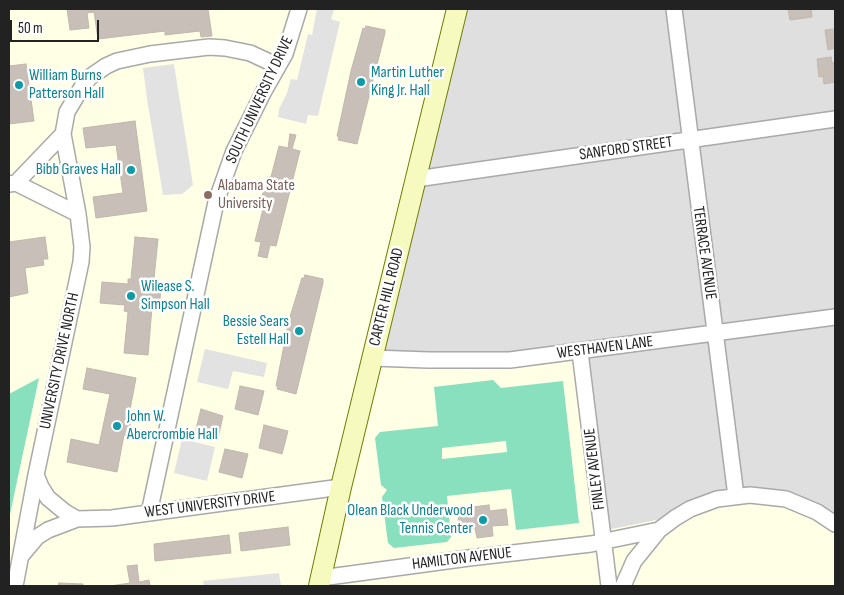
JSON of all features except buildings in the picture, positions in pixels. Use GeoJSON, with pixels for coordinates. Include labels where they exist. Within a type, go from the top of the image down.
{"type":"FeatureCollection","features":[{"type":"Feature","properties":{"kind":"main road","name":"CARTER HILL ROAD"},"geometry":{"type":"LineString","coordinates":[[320,582],[341,487],[457,9]]}},
{"type":"Feature","properties":{"kind":"street","name":"SOUTH UNIVERSITY DRIVE"},"geometry":{"type":"LineString","coordinates":[[150,513],[216,202],[234,151],[290,41],[299,9]]}},
{"type":"Feature","properties":{"kind":"street","name":"TERRACE AVENUE"},"geometry":{"type":"LineString","coordinates":[[674,9],[689,140],[736,496]]}},
{"type":"Feature","properties":{"kind":"street"},"geometry":{"type":"LineString","coordinates":[[78,214],[13,184],[64,134],[68,112],[82,87],[99,70],[117,61],[150,54],[209,47],[250,53],[278,66]]}},
{"type":"Feature","properties":{"kind":"street","name":"SANFORD STREET"},"geometry":{"type":"LineString","coordinates":[[416,179],[835,119]]}},
{"type":"Feature","properties":{"kind":"street","name":"UNIVERSITY DRIVE NORTH"},"geometry":{"type":"LineString","coordinates":[[15,586],[36,475],[81,262],[82,247],[78,214],[64,134]]}},
{"type":"Feature","properties":{"kind":"street","name":"WESTHAVEN LANE"},"geometry":{"type":"LineString","coordinates":[[373,358],[510,360],[835,318]]}},
{"type":"Feature","properties":{"kind":"street","name":"FINLEY AVENUE"},"geometry":{"type":"LineString","coordinates":[[580,352],[609,586]]}},
{"type":"Feature","properties":{"kind":"street"},"geometry":{"type":"LineString","coordinates":[[36,475],[48,498],[77,519]]}},
{"type":"Feature","properties":{"kind":"street","name":"WEST UNIVERSITY DRIVE"},"geometry":{"type":"LineString","coordinates":[[20,558],[38,537],[48,530],[77,519],[92,520],[150,513],[341,487]]}},
{"type":"Feature","properties":{"kind":"street"},"geometry":{"type":"LineString","coordinates":[[623,586],[634,561],[659,530],[698,505],[717,499],[750,495],[786,499],[817,512],[835,524]]}},
{"type":"Feature","properties":{"kind":"street","name":"HAMILTON AVENUE"},"geometry":{"type":"LineString","coordinates":[[320,582],[469,558],[589,544],[659,530]]}},
{"type":"Feature","properties":{"kind":"shaded area","name":"Alabama State University"},"geometry":{"type":"Polygon","coordinates":[[[9,9],[451,9],[368,362],[577,356],[597,532],[691,513],[721,502],[759,499],[792,505],[822,520],[835,532],[835,586],[9,586],[9,9]]]}},
{"type":"Feature","properties":{"kind":"shaded area"},"geometry":{"type":"Polygon","coordinates":[[[317,9],[334,10],[331,19],[340,22],[318,116],[308,115],[306,124],[278,117],[279,109],[291,79],[297,80],[308,34],[312,35],[317,9]]]}},
{"type":"Feature","properties":{"kind":"shaded area"},"geometry":{"type":"Polygon","coordinates":[[[451,9],[835,9],[835,532],[822,520],[691,513],[597,533],[368,362],[451,9]]]}},
{"type":"Feature","properties":{"kind":"shaded area"},"geometry":{"type":"Polygon","coordinates":[[[174,64],[193,185],[182,194],[163,195],[143,68],[174,64]]]}},
{"type":"Feature","properties":{"kind":"shaded area"},"geometry":{"type":"Polygon","coordinates":[[[205,349],[267,363],[264,377],[233,371],[228,389],[197,382],[205,349]]]}},
{"type":"Feature","properties":{"kind":"shaded area"},"geometry":{"type":"Polygon","coordinates":[[[182,439],[215,447],[207,481],[174,473],[182,439]]]}},
{"type":"Feature","properties":{"kind":"shaded area"},"geometry":{"type":"Polygon","coordinates":[[[279,573],[281,586],[204,586],[203,581],[279,573]]]}},
{"type":"Feature","properties":{"kind":"green space"},"geometry":{"type":"Polygon","coordinates":[[[39,378],[9,519],[9,394],[39,378]]]}},
{"type":"Feature","properties":{"kind":"green space"},"geometry":{"type":"Polygon","coordinates":[[[493,380],[501,388],[563,381],[579,523],[516,530],[511,489],[447,496],[451,537],[447,542],[394,548],[388,543],[382,497],[387,490],[381,485],[375,438],[380,432],[438,426],[434,387],[493,380]],[[506,441],[442,448],[442,459],[507,452],[506,441]]]}},
{"type":"Feature","properties":{"kind":"place","name":"Martin Luther King Jr. Hall"},"geometry":{"type":"Point","coordinates":[361,82]}},
{"type":"Feature","properties":{"kind":"place","name":"William Burns Patterson Hall"},"geometry":{"type":"Point","coordinates":[19,85]}},
{"type":"Feature","properties":{"kind":"place","name":"Bibb Graves Hall"},"geometry":{"type":"Point","coordinates":[131,170]}},
{"type":"Feature","properties":{"kind":"place","name":"Alabama State University"},"geometry":{"type":"Point","coordinates":[208,195]}},
{"type":"Feature","properties":{"kind":"place","name":"Wilease S. Simpson Hall"},"geometry":{"type":"Point","coordinates":[131,296]}},
{"type":"Feature","properties":{"kind":"place","name":"Bessie Sears Estell Hall"},"geometry":{"type":"Point","coordinates":[299,331]}},
{"type":"Feature","properties":{"kind":"place","name":"John W. Abercrombie Hall"},"geometry":{"type":"Point","coordinates":[117,426]}},
{"type":"Feature","properties":{"kind":"place","name":"Olean Black Underwood Tennis Center"},"geometry":{"type":"Point","coordinates":[483,520]}}]}
